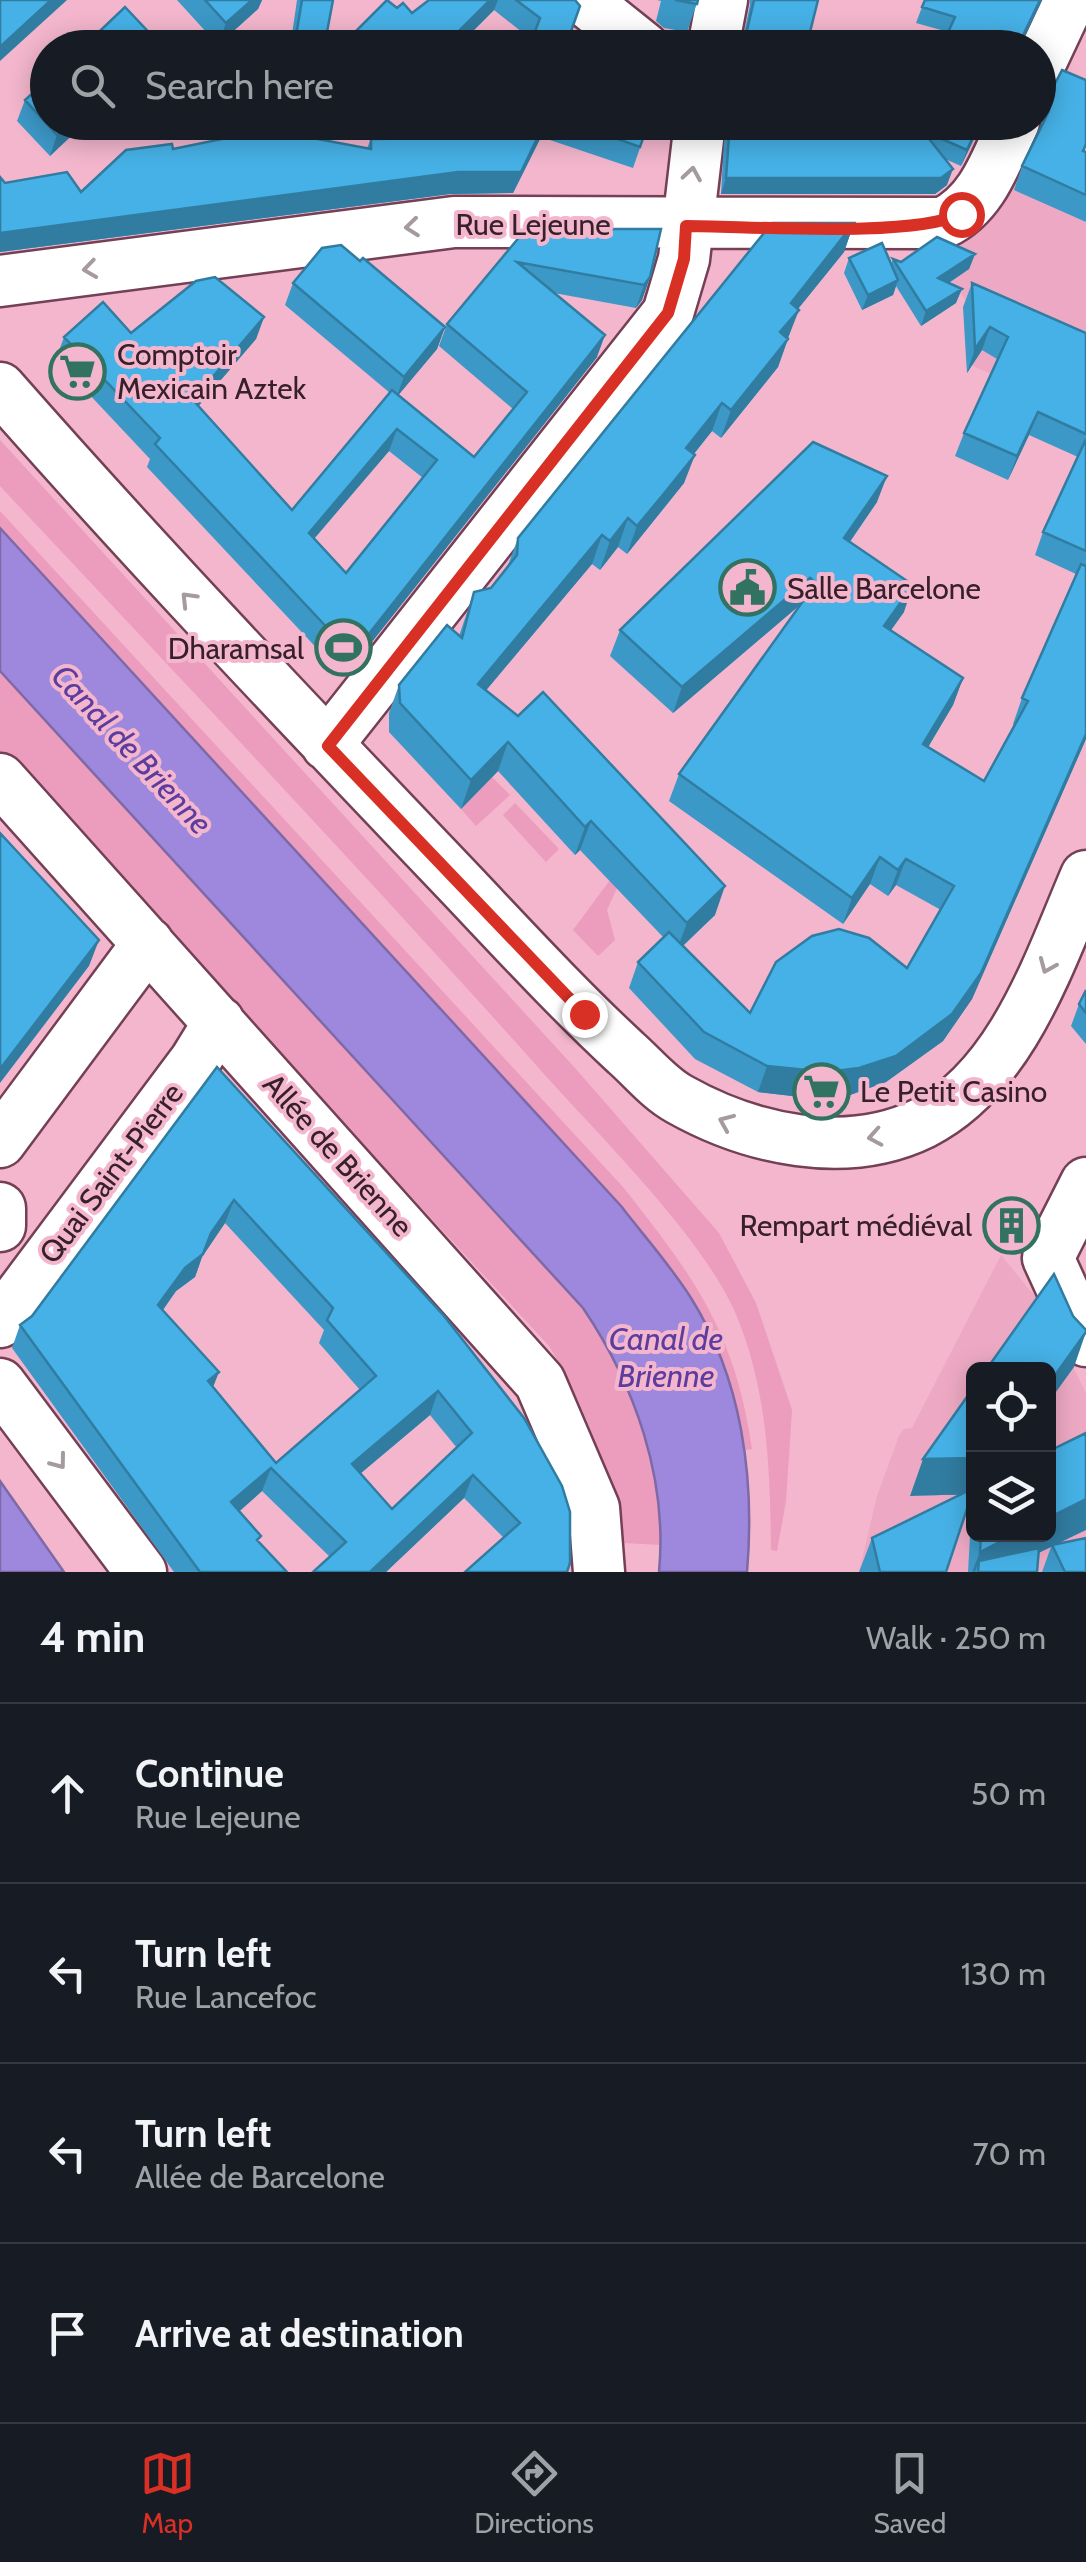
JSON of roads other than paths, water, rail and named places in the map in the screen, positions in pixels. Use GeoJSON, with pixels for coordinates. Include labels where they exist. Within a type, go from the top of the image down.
{"type":"FeatureCollection","features":[{"type":"Feature","properties":{"kind":"street"},"geometry":{"type":"LineString","coordinates":[[584,0],[622,30]]}},
{"type":"Feature","properties":{"kind":"street"},"geometry":{"type":"LineString","coordinates":[[716,30],[722,0]]}},
{"type":"Feature","properties":{"kind":"street"},"geometry":{"type":"LineString","coordinates":[[1056,30],[1070,0]]}},
{"type":"Feature","properties":{"kind":"street"},"geometry":{"type":"LineString","coordinates":[[328,746],[668,313],[684,259],[698,140]]}},
{"type":"Feature","properties":{"kind":"street","name":"Rue Lejeune"},"geometry":{"type":"LineString","coordinates":[[0,281],[454,222],[686,226],[943,223],[961,214],[979,194],[1005,140]]}},
{"type":"Feature","properties":{"kind":"street"},"geometry":{"type":"LineString","coordinates":[[0,388],[154,564],[577,1007],[674,1096],[735,1126],[782,1138],[874,1140],[922,1123],[959,1099],[1017,1024],[1041,981],[1086,876]]}},
{"type":"Feature","properties":{"kind":"street","name":"Allée de Brienne"},"geometry":{"type":"LineString","coordinates":[[0,779],[540,1382],[594,1508],[599,1572]]}},
{"type":"Feature","properties":{"kind":"street"},"geometry":{"type":"LineString","coordinates":[[0,1142],[148,943]]}},
{"type":"Feature","properties":{"kind":"street","name":"Quai Saint-Pierre"},"geometry":{"type":"LineString","coordinates":[[0,1322],[219,1022]]}},
{"type":"Feature","properties":{"kind":"street"},"geometry":{"type":"LineString","coordinates":[[1086,1183],[1048,1258],[1086,1341]]}},
{"type":"Feature","properties":{"kind":"street"},"geometry":{"type":"LineString","coordinates":[[0,1208],[0,1226]]}},
{"type":"Feature","properties":{"kind":"street"},"geometry":{"type":"LineString","coordinates":[[0,1384],[141,1572]]}},
{"type":"Feature","properties":{"kind":"water","name":"Canal de Brienne"},"geometry":{"type":"Polygon","coordinates":[[[0,528],[621,1206],[675,1274],[708,1329],[733,1396],[749,1501],[747,1572],[659,1572],[658,1502],[644,1434],[618,1369],[583,1308],[0,671],[0,528]]]}},
{"type":"Feature","properties":{"kind":"water"},"geometry":{"type":"Polygon","coordinates":[[[0,1481],[64,1572],[0,1572],[0,1481]]]}},
{"type":"Feature","properties":{"kind":"place","name":"Comptoir Mexicain Aztek"},"geometry":{"type":"Point","coordinates":[78,371]}},
{"type":"Feature","properties":{"kind":"place","name":"Salle Barcelone"},"geometry":{"type":"Point","coordinates":[748,588]}},
{"type":"Feature","properties":{"kind":"place","name":"Dharamsal"},"geometry":{"type":"Point","coordinates":[343,648]}},
{"type":"Feature","properties":{"kind":"place","name":"Le Petit Casino"},"geometry":{"type":"Point","coordinates":[821,1091]}},
{"type":"Feature","properties":{"kind":"place","name":"Rempart médiéval"},"geometry":{"type":"Point","coordinates":[1011,1225]}}]}
